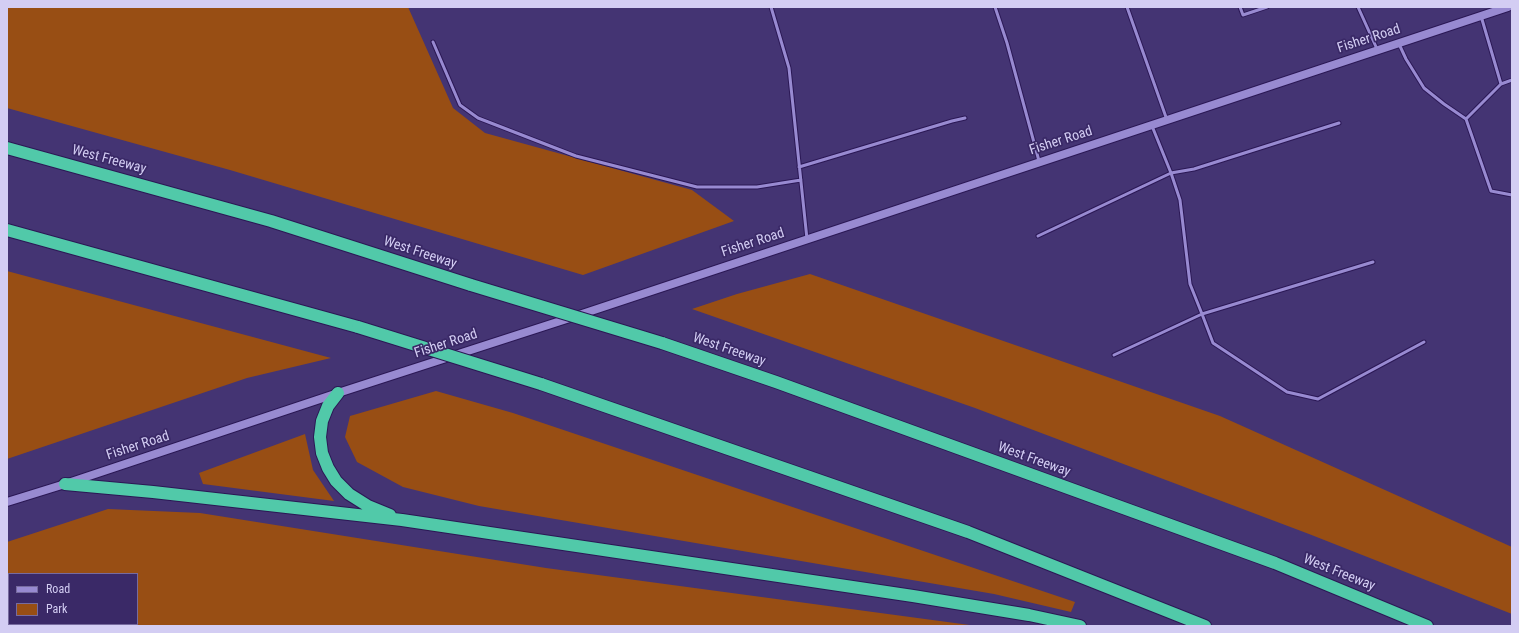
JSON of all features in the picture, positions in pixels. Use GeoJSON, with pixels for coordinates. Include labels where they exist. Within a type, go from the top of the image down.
{"type":"FeatureCollection","features":[{"type":"Feature","properties":{"kind":"highway","name":"West Freeway"},"geometry":{"type":"LineString","coordinates":[[7,148],[271,221],[471,285],[662,343],[776,382],[1275,564],[1427,626]]}},
{"type":"Feature","properties":{"kind":"highway"},"geometry":{"type":"LineString","coordinates":[[7,230],[358,327],[542,384],[968,532],[1205,626]]}},
{"type":"Feature","properties":{"kind":"highway"},"geometry":{"type":"LineString","coordinates":[[338,393],[328,406],[322,421],[320,437],[322,453],[328,468],[336,481],[350,494],[368,506],[402,520]]}},
{"type":"Feature","properties":{"kind":"highway"},"geometry":{"type":"LineString","coordinates":[[65,484],[153,492],[402,520],[913,596],[1029,615],[1080,626]]}},
{"type":"Feature","properties":{"kind":"main road","name":"Fisher Road"},"geometry":{"type":"LineString","coordinates":[[7,502],[1504,8]]}},
{"type":"Feature","properties":{"kind":"lane"},"geometry":{"type":"LineString","coordinates":[[771,7],[789,68],[807,239]]}},
{"type":"Feature","properties":{"kind":"lane"},"geometry":{"type":"LineString","coordinates":[[996,7],[1040,162]]}},
{"type":"Feature","properties":{"kind":"lane"},"geometry":{"type":"LineString","coordinates":[[1127,7],[1167,120]]}},
{"type":"Feature","properties":{"kind":"lane"},"geometry":{"type":"LineString","coordinates":[[1240,7],[1243,15],[1267,7]]}},
{"type":"Feature","properties":{"kind":"lane"},"geometry":{"type":"LineString","coordinates":[[1358,7],[1378,50]]}},
{"type":"Feature","properties":{"kind":"lane"},"geometry":{"type":"LineString","coordinates":[[1481,16],[1501,84]]}},
{"type":"Feature","properties":{"kind":"lane"},"geometry":{"type":"LineString","coordinates":[[433,42],[460,105],[478,118],[576,156],[697,187],[757,187],[800,180]]}},
{"type":"Feature","properties":{"kind":"lane"},"geometry":{"type":"LineString","coordinates":[[1399,43],[1406,59],[1424,88],[1466,119],[1492,191],[1512,195]]}},
{"type":"Feature","properties":{"kind":"lane"},"geometry":{"type":"LineString","coordinates":[[1466,119],[1501,84],[1512,80]]}},
{"type":"Feature","properties":{"kind":"lane"},"geometry":{"type":"LineString","coordinates":[[799,167],[965,118]]}},
{"type":"Feature","properties":{"kind":"lane"},"geometry":{"type":"LineString","coordinates":[[1038,236],[1171,173],[1194,169],[1339,123]]}},
{"type":"Feature","properties":{"kind":"lane"},"geometry":{"type":"LineString","coordinates":[[1152,124],[1180,200],[1190,284],[1213,343],[1287,392],[1318,399],[1424,342]]}},
{"type":"Feature","properties":{"kind":"lane"},"geometry":{"type":"LineString","coordinates":[[1114,355],[1202,314],[1373,262]]}},
{"type":"Feature","properties":{"kind":"green space"},"geometry":{"type":"Polygon","coordinates":[[[7,7],[408,7],[453,108],[485,133],[692,190],[734,221],[583,275],[230,170],[7,108],[7,7]]]}},
{"type":"Feature","properties":{"kind":"green space"},"geometry":{"type":"Polygon","coordinates":[[[7,271],[331,358],[247,378],[7,459],[7,271]]]}},
{"type":"Feature","properties":{"kind":"green space"},"geometry":{"type":"Polygon","coordinates":[[[810,274],[1220,416],[1512,547],[1512,614],[1309,534],[975,408],[692,309],[737,294],[810,274]]]}},
{"type":"Feature","properties":{"kind":"green space"},"geometry":{"type":"Polygon","coordinates":[[[436,391],[513,413],[1075,602],[1071,612],[994,594],[479,506],[403,487],[357,462],[345,437],[350,416],[436,391]]]}},
{"type":"Feature","properties":{"kind":"green space"},"geometry":{"type":"Polygon","coordinates":[[[305,434],[313,470],[334,501],[203,484],[199,473],[305,434]]]}},
{"type":"Feature","properties":{"kind":"green space"},"geometry":{"type":"Polygon","coordinates":[[[108,509],[200,513],[546,568],[977,626],[7,626],[7,542],[108,509]]]}}]}
